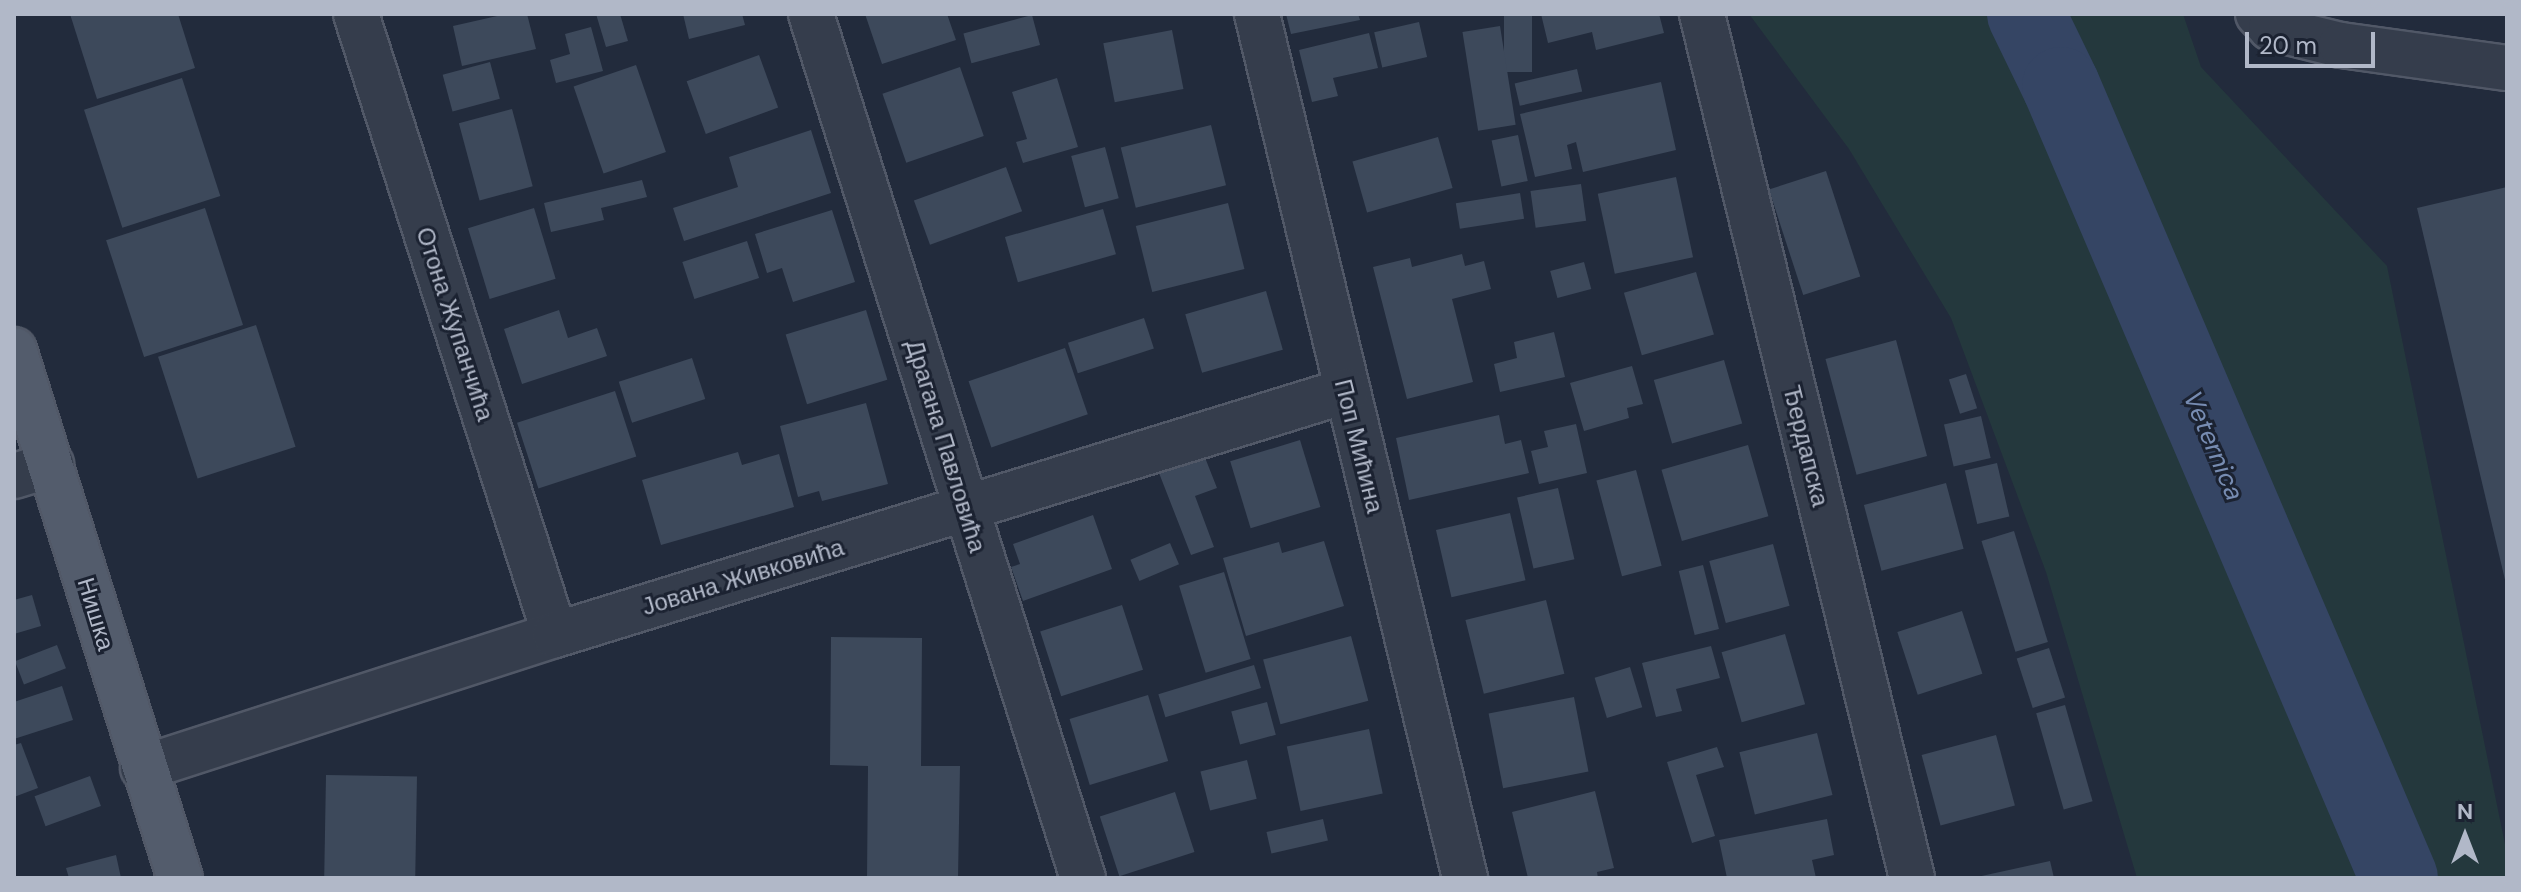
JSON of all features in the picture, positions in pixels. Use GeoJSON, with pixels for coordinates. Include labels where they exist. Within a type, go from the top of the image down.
{"type":"FeatureCollection","features":[{"type":"Feature","properties":{"kind":"main road","name":"Нишка"},"geometry":{"type":"LineString","coordinates":[[14,350],[32,470],[143,768],[180,878]]}},
{"type":"Feature","properties":{"kind":"street","name":"Отона Жупанчића"},"geometry":{"type":"LineString","coordinates":[[356,14],[555,635]]}},
{"type":"Feature","properties":{"kind":"street","name":"Драгана Павловића"},"geometry":{"type":"LineString","coordinates":[[811,14],[964,509],[1083,878]]}},
{"type":"Feature","properties":{"kind":"street","name":"Поп Мићина"},"geometry":{"type":"LineString","coordinates":[[1257,14],[1345,391],[1465,878]]}},
{"type":"Feature","properties":{"kind":"street","name":"Ђердапска"},"geometry":{"type":"LineString","coordinates":[[1702,14],[1912,878]]}},
{"type":"Feature","properties":{"kind":"street"},"geometry":{"type":"LineString","coordinates":[[2258,14],[2271,28],[2341,45],[2507,68]]}},
{"type":"Feature","properties":{"kind":"street","name":"Јована Живковића"},"geometry":{"type":"LineString","coordinates":[[143,768],[555,635],[1345,391]]}},
{"type":"Feature","properties":{"kind":"green space"},"geometry":{"type":"Polygon","coordinates":[[[1749,14],[2183,14],[2201,67],[2387,266],[2507,854],[2507,878],[2137,878],[2046,572],[1951,318],[1849,149],[1749,14]]]}},
{"type":"Feature","properties":{"kind":"building"},"geometry":{"type":"Polygon","coordinates":[[[70,14],[178,14],[195,68],[97,99],[70,14]]]}},
{"type":"Feature","properties":{"kind":"building"},"geometry":{"type":"Polygon","coordinates":[[[506,14],[527,14],[536,49],[462,66],[453,26],[506,14]]]}},
{"type":"Feature","properties":{"kind":"building"},"geometry":{"type":"Polygon","coordinates":[[[596,14],[620,14],[628,41],[606,47],[596,14]]]}},
{"type":"Feature","properties":{"kind":"building"},"geometry":{"type":"Polygon","coordinates":[[[683,14],[742,14],[745,25],[689,39],[683,14]]]}},
{"type":"Feature","properties":{"kind":"building"},"geometry":{"type":"Polygon","coordinates":[[[865,14],[947,14],[956,40],[882,64],[865,14]]]}},
{"type":"Feature","properties":{"kind":"building"},"geometry":{"type":"Polygon","coordinates":[[[1286,14],[1358,14],[1360,20],[1291,34],[1286,14]]]}},
{"type":"Feature","properties":{"kind":"building"},"geometry":{"type":"Polygon","coordinates":[[[1504,14],[1532,14],[1532,72],[1504,72],[1504,14]]]}},
{"type":"Feature","properties":{"kind":"building"},"geometry":{"type":"Polygon","coordinates":[[[1541,14],[1659,14],[1664,33],[1596,50],[1592,32],[1548,43],[1541,14]]]}},
{"type":"Feature","properties":{"kind":"building"},"geometry":{"type":"Polygon","coordinates":[[[1032,15],[1040,45],[971,63],[963,33],[1032,15]]]}},
{"type":"Feature","properties":{"kind":"building"},"geometry":{"type":"Polygon","coordinates":[[[1419,22],[1427,57],[1382,67],[1374,32],[1419,22]]]}},
{"type":"Feature","properties":{"kind":"building"},"geometry":{"type":"Polygon","coordinates":[[[1500,26],[1516,125],[1478,131],[1462,32],[1500,26]]]}},
{"type":"Feature","properties":{"kind":"building"},"geometry":{"type":"Polygon","coordinates":[[[591,27],[603,71],[556,83],[550,60],[570,54],[565,34],[591,27]]]}},
{"type":"Feature","properties":{"kind":"building"},"geometry":{"type":"Polygon","coordinates":[[[1172,30],[1183,89],[1115,102],[1103,43],[1172,30]]]}},
{"type":"Feature","properties":{"kind":"building"},"geometry":{"type":"Polygon","coordinates":[[[1369,33],[1378,68],[1333,78],[1338,96],[1312,102],[1299,50],[1369,33]]]}},
{"type":"Feature","properties":{"kind":"building"},"geometry":{"type":"Polygon","coordinates":[[[759,55],[778,108],[706,134],[687,81],[759,55]]]}},
{"type":"Feature","properties":{"kind":"building"},"geometry":{"type":"Polygon","coordinates":[[[490,62],[500,99],[453,111],[443,75],[490,62]]]}},
{"type":"Feature","properties":{"kind":"building"},"geometry":{"type":"Polygon","coordinates":[[[636,65],[666,152],[604,173],[574,86],[636,65]]]}},
{"type":"Feature","properties":{"kind":"building"},"geometry":{"type":"Polygon","coordinates":[[[960,67],[984,136],[906,163],[882,94],[960,67]]]}},
{"type":"Feature","properties":{"kind":"building"},"geometry":{"type":"Polygon","coordinates":[[[1577,69],[1582,91],[1520,106],[1515,83],[1577,69]]]}},
{"type":"Feature","properties":{"kind":"building"},"geometry":{"type":"Polygon","coordinates":[[[182,78],[220,196],[122,228],[84,110],[182,78]]]}},
{"type":"Feature","properties":{"kind":"building"},"geometry":{"type":"Polygon","coordinates":[[[1057,78],[1078,147],[1023,163],[1016,142],[1027,139],[1012,92],[1057,78]]]}},
{"type":"Feature","properties":{"kind":"building"},"geometry":{"type":"Polygon","coordinates":[[[1661,82],[1676,150],[1583,172],[1576,142],[1567,145],[1572,169],[1535,177],[1520,114],[1661,82]]]}},
{"type":"Feature","properties":{"kind":"building"},"geometry":{"type":"Polygon","coordinates":[[[512,109],[533,186],[480,201],[459,123],[512,109]]]}},
{"type":"Feature","properties":{"kind":"building"},"geometry":{"type":"Polygon","coordinates":[[[1211,125],[1226,185],[1136,208],[1121,147],[1211,125]]]}},
{"type":"Feature","properties":{"kind":"building"},"geometry":{"type":"Polygon","coordinates":[[[811,130],[831,193],[684,241],[673,208],[738,187],[729,157],[811,130]]]}},
{"type":"Feature","properties":{"kind":"building"},"geometry":{"type":"Polygon","coordinates":[[[1518,135],[1528,181],[1501,187],[1492,141],[1518,135]]]}},
{"type":"Feature","properties":{"kind":"building"},"geometry":{"type":"Polygon","coordinates":[[[1438,137],[1453,188],[1367,212],[1352,162],[1438,137]]]}},
{"type":"Feature","properties":{"kind":"building"},"geometry":{"type":"Polygon","coordinates":[[[1105,147],[1119,198],[1085,207],[1071,156],[1105,147]]]}},
{"type":"Feature","properties":{"kind":"building"},"geometry":{"type":"Polygon","coordinates":[[[1006,167],[1022,211],[930,245],[914,201],[1006,167]]]}},
{"type":"Feature","properties":{"kind":"building"},"geometry":{"type":"Polygon","coordinates":[[[1826,171],[1860,277],[1803,295],[1769,190],[1826,171]]]}},
{"type":"Feature","properties":{"kind":"building"},"geometry":{"type":"Polygon","coordinates":[[[1676,177],[1693,257],[1615,274],[1598,194],[1676,177]]]}},
{"type":"Feature","properties":{"kind":"building"},"geometry":{"type":"Polygon","coordinates":[[[642,180],[647,197],[601,208],[604,220],[551,232],[544,203],[642,180]]]}},
{"type":"Feature","properties":{"kind":"building"},"geometry":{"type":"Polygon","coordinates":[[[1581,184],[1586,221],[1536,228],[1530,191],[1581,184]]]}},
{"type":"Feature","properties":{"kind":"building"},"geometry":{"type":"Polygon","coordinates":[[[2507,187],[2507,584],[2506,584],[2417,208],[2507,187]]]}},
{"type":"Feature","properties":{"kind":"building"},"geometry":{"type":"Polygon","coordinates":[[[1520,193],[1524,219],[1460,229],[1456,203],[1520,193]]]}},
{"type":"Feature","properties":{"kind":"building"},"geometry":{"type":"Polygon","coordinates":[[[1228,203],[1244,269],[1152,292],[1136,226],[1228,203]]]}},
{"type":"Feature","properties":{"kind":"building"},"geometry":{"type":"Polygon","coordinates":[[[205,208],[243,325],[144,357],[106,240],[205,208]]]}},
{"type":"Feature","properties":{"kind":"building"},"geometry":{"type":"Polygon","coordinates":[[[534,208],[556,279],[490,299],[468,228],[534,208]]]}},
{"type":"Feature","properties":{"kind":"building"},"geometry":{"type":"Polygon","coordinates":[[[1103,209],[1116,254],[1018,282],[1005,237],[1103,209]]]}},
{"type":"Feature","properties":{"kind":"building"},"geometry":{"type":"Polygon","coordinates":[[[832,210],[855,282],[793,302],[782,268],[767,273],[755,234],[832,210]]]}},
{"type":"Feature","properties":{"kind":"building"},"geometry":{"type":"Polygon","coordinates":[[[747,241],[759,278],[694,299],[682,262],[747,241]]]}},
{"type":"Feature","properties":{"kind":"building"},"geometry":{"type":"Polygon","coordinates":[[[1462,254],[1465,266],[1484,261],[1491,289],[1452,299],[1473,382],[1407,399],[1373,267],[1410,258],[1412,267],[1462,254]]]}},
{"type":"Feature","properties":{"kind":"building"},"geometry":{"type":"Polygon","coordinates":[[[1584,262],[1591,289],[1557,298],[1550,271],[1584,262]]]}},
{"type":"Feature","properties":{"kind":"building"},"geometry":{"type":"Polygon","coordinates":[[[1696,272],[1714,334],[1642,355],[1624,293],[1696,272]]]}},
{"type":"Feature","properties":{"kind":"building"},"geometry":{"type":"Polygon","coordinates":[[[1266,291],[1283,350],[1202,373],[1185,314],[1266,291]]]}},
{"type":"Feature","properties":{"kind":"building"},"geometry":{"type":"Polygon","coordinates":[[[559,310],[568,338],[597,328],[607,356],[522,384],[504,329],[559,310]]]}},
{"type":"Feature","properties":{"kind":"building"},"geometry":{"type":"Polygon","coordinates":[[[866,310],[887,380],[807,404],[786,335],[866,310]]]}},
{"type":"Feature","properties":{"kind":"building"},"geometry":{"type":"Polygon","coordinates":[[[1144,318],[1154,348],[1078,373],[1068,343],[1144,318]]]}},
{"type":"Feature","properties":{"kind":"building"},"geometry":{"type":"Polygon","coordinates":[[[256,325],[296,447],[198,479],[158,357],[256,325]]]}},
{"type":"Feature","properties":{"kind":"building"},"geometry":{"type":"Polygon","coordinates":[[[1554,332],[1565,377],[1500,392],[1494,364],[1517,358],[1514,342],[1554,332]]]}},
{"type":"Feature","properties":{"kind":"building"},"geometry":{"type":"Polygon","coordinates":[[[1896,340],[1927,456],[1857,475],[1825,359],[1896,340]]]}},
{"type":"Feature","properties":{"kind":"building"},"geometry":{"type":"Polygon","coordinates":[[[1065,348],[1088,414],[991,447],[969,381],[1065,348]]]}},
{"type":"Feature","properties":{"kind":"building"},"geometry":{"type":"Polygon","coordinates":[[[692,358],[705,399],[632,423],[619,382],[692,358]]]}},
{"type":"Feature","properties":{"kind":"building"},"geometry":{"type":"Polygon","coordinates":[[[1724,360],[1742,423],[1672,444],[1654,380],[1724,360]]]}},
{"type":"Feature","properties":{"kind":"building"},"geometry":{"type":"Polygon","coordinates":[[[1632,366],[1643,404],[1627,408],[1629,418],[1584,431],[1570,383],[1632,366]]]}},
{"type":"Feature","properties":{"kind":"building"},"geometry":{"type":"Polygon","coordinates":[[[1966,374],[1977,408],[1960,414],[1949,380],[1966,374]]]}},
{"type":"Feature","properties":{"kind":"building"},"geometry":{"type":"Polygon","coordinates":[[[615,391],[636,457],[538,488],[517,423],[615,391]]]}},
{"type":"Feature","properties":{"kind":"building"},"geometry":{"type":"Polygon","coordinates":[[[866,403],[888,484],[822,501],[819,491],[798,497],[780,426],[866,403]]]}},
{"type":"Feature","properties":{"kind":"building"},"geometry":{"type":"Polygon","coordinates":[[[1499,415],[1505,444],[1521,440],[1529,473],[1409,500],[1396,438],[1499,415]]]}},
{"type":"Feature","properties":{"kind":"building"},"geometry":{"type":"Polygon","coordinates":[[[1981,416],[1991,458],[1954,466],[1944,425],[1981,416]]]}},
{"type":"Feature","properties":{"kind":"building"},"geometry":{"type":"Polygon","coordinates":[[[1576,424],[1587,473],[1539,484],[1531,451],[1548,447],[1544,431],[1576,424]]]}},
{"type":"Feature","properties":{"kind":"building"},"geometry":{"type":"Polygon","coordinates":[[[1300,440],[1320,507],[1251,528],[1230,461],[1300,440]]]}},
{"type":"Feature","properties":{"kind":"building"},"geometry":{"type":"Polygon","coordinates":[[[1748,445],[1768,516],[1682,541],[1661,470],[1748,445]]]}},
{"type":"Feature","properties":{"kind":"building"},"geometry":{"type":"Polygon","coordinates":[[[738,452],[742,465],[779,454],[794,507],[661,545],[642,480],[738,452]]]}},
{"type":"Feature","properties":{"kind":"building"},"geometry":{"type":"Polygon","coordinates":[[[1204,455],[1217,488],[1195,496],[1214,547],[1191,555],[1159,473],[1204,455]]]}},
{"type":"Feature","properties":{"kind":"building"},"geometry":{"type":"Polygon","coordinates":[[[1997,463],[2009,517],[1977,524],[1965,470],[1997,463]]]}},
{"type":"Feature","properties":{"kind":"building"},"geometry":{"type":"Polygon","coordinates":[[[1636,470],[1662,566],[1622,576],[1596,481],[1636,470]]]}},
{"type":"Feature","properties":{"kind":"building"},"geometry":{"type":"Polygon","coordinates":[[[1946,483],[1964,549],[1881,571],[1864,505],[1946,483]]]}},
{"type":"Feature","properties":{"kind":"building"},"geometry":{"type":"Polygon","coordinates":[[[1558,488],[1574,559],[1533,569],[1517,497],[1558,488]]]}},
{"type":"Feature","properties":{"kind":"building"},"geometry":{"type":"Polygon","coordinates":[[[1510,513],[1526,580],[1451,597],[1436,530],[1510,513]]]}},
{"type":"Feature","properties":{"kind":"building"},"geometry":{"type":"Polygon","coordinates":[[[1093,515],[1112,569],[1023,601],[1011,567],[1020,564],[1013,544],[1093,515]]]}},
{"type":"Feature","properties":{"kind":"building"},"geometry":{"type":"Polygon","coordinates":[[[2014,531],[2048,642],[2015,652],[1981,541],[2014,531]]]}},
{"type":"Feature","properties":{"kind":"building"},"geometry":{"type":"Polygon","coordinates":[[[1324,541],[1344,606],[1246,636],[1223,558],[1279,542],[1282,553],[1324,541]]]}},
{"type":"Feature","properties":{"kind":"building"},"geometry":{"type":"Polygon","coordinates":[[[1170,543],[1179,564],[1139,581],[1130,560],[1170,543]]]}},
{"type":"Feature","properties":{"kind":"building"},"geometry":{"type":"Polygon","coordinates":[[[1773,544],[1790,606],[1726,623],[1709,561],[1773,544]]]}},
{"type":"Feature","properties":{"kind":"building"},"geometry":{"type":"Polygon","coordinates":[[[1703,565],[1719,629],[1695,635],[1679,571],[1703,565]]]}},
{"type":"Feature","properties":{"kind":"building"},"geometry":{"type":"Polygon","coordinates":[[[1224,572],[1251,659],[1206,673],[1179,586],[1224,572]]]}},
{"type":"Feature","properties":{"kind":"building"},"geometry":{"type":"Polygon","coordinates":[[[32,595],[41,626],[14,634],[14,600],[32,595]]]}},
{"type":"Feature","properties":{"kind":"building"},"geometry":{"type":"Polygon","coordinates":[[[1546,600],[1564,674],[1484,694],[1465,620],[1546,600]]]}},
{"type":"Feature","properties":{"kind":"building"},"geometry":{"type":"Polygon","coordinates":[[[1122,605],[1143,670],[1061,696],[1040,632],[1122,605]]]}},
{"type":"Feature","properties":{"kind":"building"},"geometry":{"type":"Polygon","coordinates":[[[1962,611],[1982,674],[1918,695],[1897,632],[1962,611]]]}},
{"type":"Feature","properties":{"kind":"building"},"geometry":{"type":"Polygon","coordinates":[[[1785,634],[1805,704],[1742,722],[1722,652],[1785,634]]]}},
{"type":"Feature","properties":{"kind":"building"},"geometry":{"type":"Polygon","coordinates":[[[1351,636],[1368,701],[1280,724],[1263,660],[1351,636]]]}},
{"type":"Feature","properties":{"kind":"building"},"geometry":{"type":"Polygon","coordinates":[[[831,637],[922,638],[921,766],[960,766],[958,878],[867,878],[868,766],[830,765],[831,637]]]}},
{"type":"Feature","properties":{"kind":"building"},"geometry":{"type":"Polygon","coordinates":[[[57,645],[66,668],[24,684],[15,661],[57,645]]]}},
{"type":"Feature","properties":{"kind":"building"},"geometry":{"type":"Polygon","coordinates":[[[1711,646],[1720,678],[1676,689],[1682,711],[1656,717],[1642,663],[1711,646]]]}},
{"type":"Feature","properties":{"kind":"building"},"geometry":{"type":"Polygon","coordinates":[[[2049,648],[2065,697],[2033,708],[2017,659],[2049,648]]]}},
{"type":"Feature","properties":{"kind":"building"},"geometry":{"type":"Polygon","coordinates":[[[1254,665],[1261,688],[1165,717],[1158,694],[1254,665]]]}},
{"type":"Feature","properties":{"kind":"building"},"geometry":{"type":"Polygon","coordinates":[[[1630,667],[1642,707],[1607,718],[1595,678],[1630,667]]]}},
{"type":"Feature","properties":{"kind":"building"},"geometry":{"type":"Polygon","coordinates":[[[62,686],[73,720],[14,739],[14,702],[62,686]]]}},
{"type":"Feature","properties":{"kind":"building"},"geometry":{"type":"Polygon","coordinates":[[[1148,695],[1168,761],[1090,785],[1070,719],[1148,695]]]}},
{"type":"Feature","properties":{"kind":"building"},"geometry":{"type":"Polygon","coordinates":[[[1574,697],[1589,772],[1503,788],[1489,714],[1574,697]]]}},
{"type":"Feature","properties":{"kind":"building"},"geometry":{"type":"Polygon","coordinates":[[[1267,702],[1276,735],[1240,744],[1231,712],[1267,702]]]}},
{"type":"Feature","properties":{"kind":"building"},"geometry":{"type":"Polygon","coordinates":[[[2065,705],[2093,801],[2064,809],[2036,713],[2065,705]]]}},
{"type":"Feature","properties":{"kind":"building"},"geometry":{"type":"Polygon","coordinates":[[[1369,729],[1383,794],[1301,811],[1287,746],[1369,729]]]}},
{"type":"Feature","properties":{"kind":"building"},"geometry":{"type":"Polygon","coordinates":[[[1817,733],[1832,795],[1755,814],[1739,752],[1817,733]]]}},
{"type":"Feature","properties":{"kind":"building"},"geometry":{"type":"Polygon","coordinates":[[[1996,735],[2015,806],[1941,825],[1922,755],[1996,735]]]}},
{"type":"Feature","properties":{"kind":"building"},"geometry":{"type":"Polygon","coordinates":[[[21,743],[38,788],[14,797],[14,745],[21,743]]]}},
{"type":"Feature","properties":{"kind":"building"},"geometry":{"type":"Polygon","coordinates":[[[1717,747],[1724,767],[1696,775],[1715,836],[1692,843],[1667,762],[1717,747]]]}},
{"type":"Feature","properties":{"kind":"building"},"geometry":{"type":"Polygon","coordinates":[[[1247,760],[1257,799],[1210,810],[1200,772],[1247,760]]]}},
{"type":"Feature","properties":{"kind":"building"},"geometry":{"type":"Polygon","coordinates":[[[326,775],[417,777],[415,878],[324,878],[326,775]]]}},
{"type":"Feature","properties":{"kind":"building"},"geometry":{"type":"Polygon","coordinates":[[[90,776],[101,806],[46,826],[35,796],[90,776]]]}},
{"type":"Feature","properties":{"kind":"building"},"geometry":{"type":"Polygon","coordinates":[[[1595,791],[1614,868],[1597,872],[1598,878],[1528,878],[1512,812],[1595,791]]]}},
{"type":"Feature","properties":{"kind":"building"},"geometry":{"type":"Polygon","coordinates":[[[1175,792],[1194,852],[1119,876],[1100,816],[1175,792]]]}},
{"type":"Feature","properties":{"kind":"building"},"geometry":{"type":"Polygon","coordinates":[[[1323,819],[1328,840],[1271,853],[1266,832],[1323,819]]]}},
{"type":"Feature","properties":{"kind":"building"},"geometry":{"type":"Polygon","coordinates":[[[1827,819],[1834,855],[1812,860],[1816,878],[1727,878],[1719,840],[1827,819]]]}},
{"type":"Feature","properties":{"kind":"building"},"geometry":{"type":"Polygon","coordinates":[[[116,855],[121,878],[69,878],[66,868],[116,855]]]}},
{"type":"Feature","properties":{"kind":"building"},"geometry":{"type":"Polygon","coordinates":[[[2050,861],[2054,878],[1977,878],[1977,877],[2050,861]]]}},
{"type":"Feature","properties":{"kind":"waterway","name":"Veternica"},"geometry":{"type":"LineString","coordinates":[[2026,14],[2061,86],[2399,878]]}}]}
